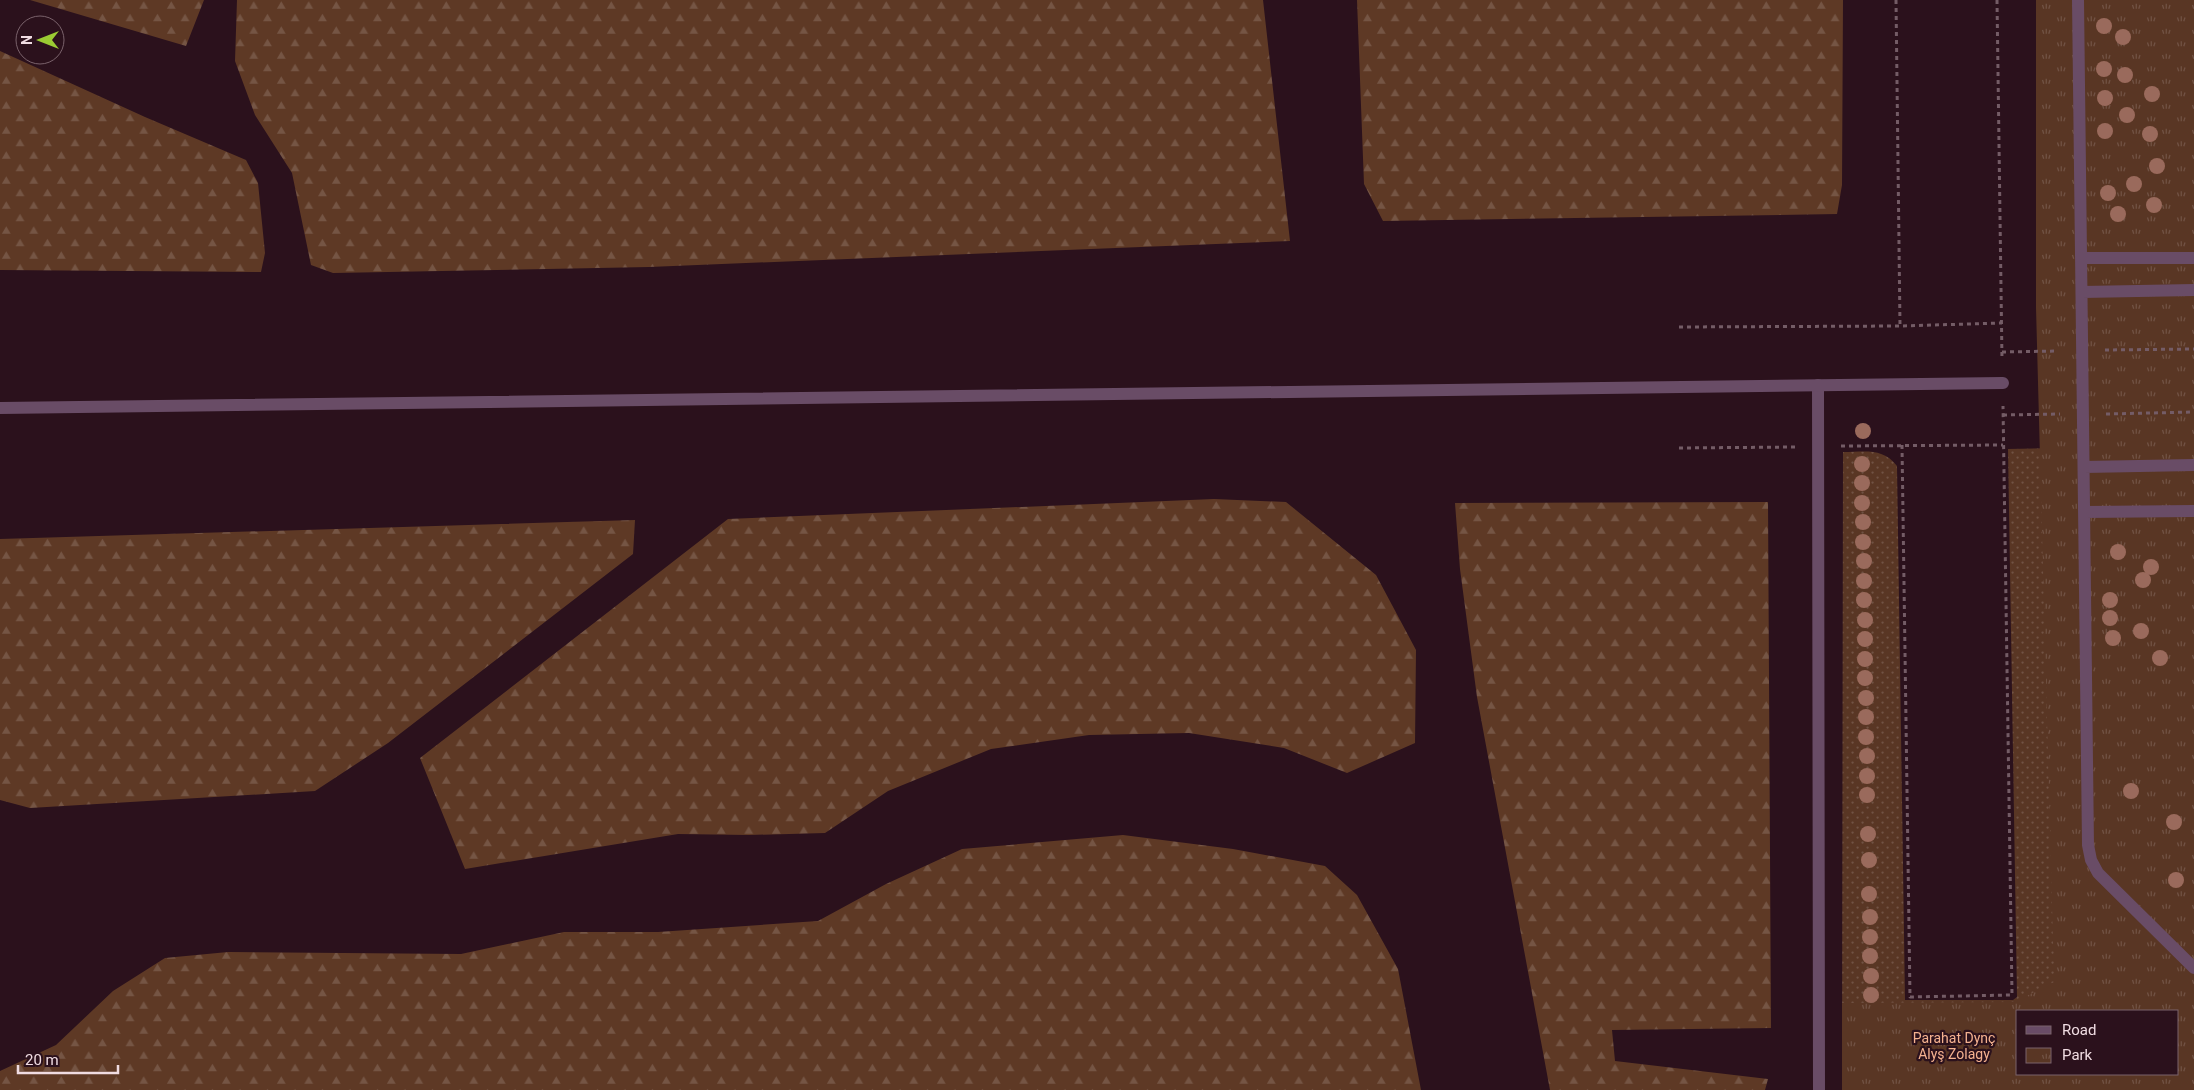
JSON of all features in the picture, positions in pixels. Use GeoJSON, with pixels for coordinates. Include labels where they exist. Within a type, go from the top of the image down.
{"type":"FeatureCollection","features":[{"type":"Feature","properties":{"kind":"street"},"geometry":{"type":"LineString","coordinates":[[2078,0],[2088,845],[2091,860],[2098,873],[2194,968]]}},
{"type":"Feature","properties":{"kind":"street"},"geometry":{"type":"LineString","coordinates":[[2082,258],[2194,258]]}},
{"type":"Feature","properties":{"kind":"street"},"geometry":{"type":"LineString","coordinates":[[2082,292],[2194,290]]}},
{"type":"Feature","properties":{"kind":"street"},"geometry":{"type":"LineString","coordinates":[[0,408],[2003,383]]}},
{"type":"Feature","properties":{"kind":"street"},"geometry":{"type":"LineString","coordinates":[[1818,385],[1819,1090]]}},
{"type":"Feature","properties":{"kind":"street"},"geometry":{"type":"LineString","coordinates":[[2084,467],[2194,465]]}},
{"type":"Feature","properties":{"kind":"street"},"geometry":{"type":"LineString","coordinates":[[2084,512],[2194,511]]}},
{"type":"Feature","properties":{"kind":"path"},"geometry":{"type":"LineString","coordinates":[[1896,0],[1900,326]]}},
{"type":"Feature","properties":{"kind":"path"},"geometry":{"type":"LineString","coordinates":[[1902,445],[1910,997],[2012,995],[1997,0]]}},
{"type":"Feature","properties":{"kind":"path"},"geometry":{"type":"LineString","coordinates":[[1679,327],[1900,326],[2002,323]]}},
{"type":"Feature","properties":{"kind":"path"},"geometry":{"type":"LineString","coordinates":[[2002,352],[2194,348]]}},
{"type":"Feature","properties":{"kind":"path"},"geometry":{"type":"LineString","coordinates":[[2003,415],[2194,412]]}},
{"type":"Feature","properties":{"kind":"green space"},"geometry":{"type":"Polygon","coordinates":[[[30,0],[204,0],[186,46],[30,0]]]}},
{"type":"Feature","properties":{"kind":"green space"},"geometry":{"type":"Polygon","coordinates":[[[237,0],[1263,0],[1290,241],[649,267],[333,273],[311,265],[292,173],[255,115],[235,61],[237,0]]]}},
{"type":"Feature","properties":{"kind":"green space"},"geometry":{"type":"Polygon","coordinates":[[[1357,0],[1843,0],[1842,185],[1837,214],[1383,221],[1364,184],[1357,0]]]}},
{"type":"Feature","properties":{"kind":"green space","name":"Parahat Dynç Alyş Zolagy"},"geometry":{"type":"Polygon","coordinates":[[[2036,0],[2194,0],[2194,1090],[1842,1090],[1842,1003],[2015,1002],[2056,981],[2053,942],[2036,307],[2036,0]]]}},
{"type":"Feature","properties":{"kind":"green space"},"geometry":{"type":"Polygon","coordinates":[[[0,51],[15,58],[15,65],[31,65],[246,160],[258,183],[265,253],[261,272],[0,270],[0,51]]]}},
{"type":"Feature","properties":{"kind":"green space","name":"Parahat Dynç Alyş Zolagy"},"geometry":{"type":"Polygon","coordinates":[[[2059,448],[2072,977],[2020,1010],[2016,1010],[2016,1075],[2179,1075],[2194,1090],[1842,1090],[1843,452],[1866,451],[1879,453],[1892,460],[1897,466],[1905,1000],[2013,1000],[2017,997],[2008,449],[2059,448]]]}},
{"type":"Feature","properties":{"kind":"green space"},"geometry":{"type":"Polygon","coordinates":[[[1214,499],[1286,502],[1376,575],[1416,650],[1415,743],[1347,773],[1284,748],[1189,733],[1089,735],[991,749],[888,791],[825,833],[678,834],[465,869],[420,758],[728,519],[1214,499]]]}},
{"type":"Feature","properties":{"kind":"green space"},"geometry":{"type":"Polygon","coordinates":[[[1768,502],[1771,1028],[1612,1030],[1615,1061],[1768,1079],[1765,1090],[1550,1090],[1477,697],[1460,569],[1455,503],[1768,502]]]}},
{"type":"Feature","properties":{"kind":"green space"},"geometry":{"type":"Polygon","coordinates":[[[635,520],[633,554],[388,743],[315,791],[30,808],[0,800],[0,539],[635,520]]]}},
{"type":"Feature","properties":{"kind":"green space"},"geometry":{"type":"Polygon","coordinates":[[[1123,835],[1233,849],[1325,866],[1357,895],[1398,969],[1421,1090],[0,1090],[0,1071],[56,1045],[113,991],[165,958],[228,952],[461,954],[564,932],[658,932],[818,921],[886,884],[962,849],[1123,835]]]}}]}
